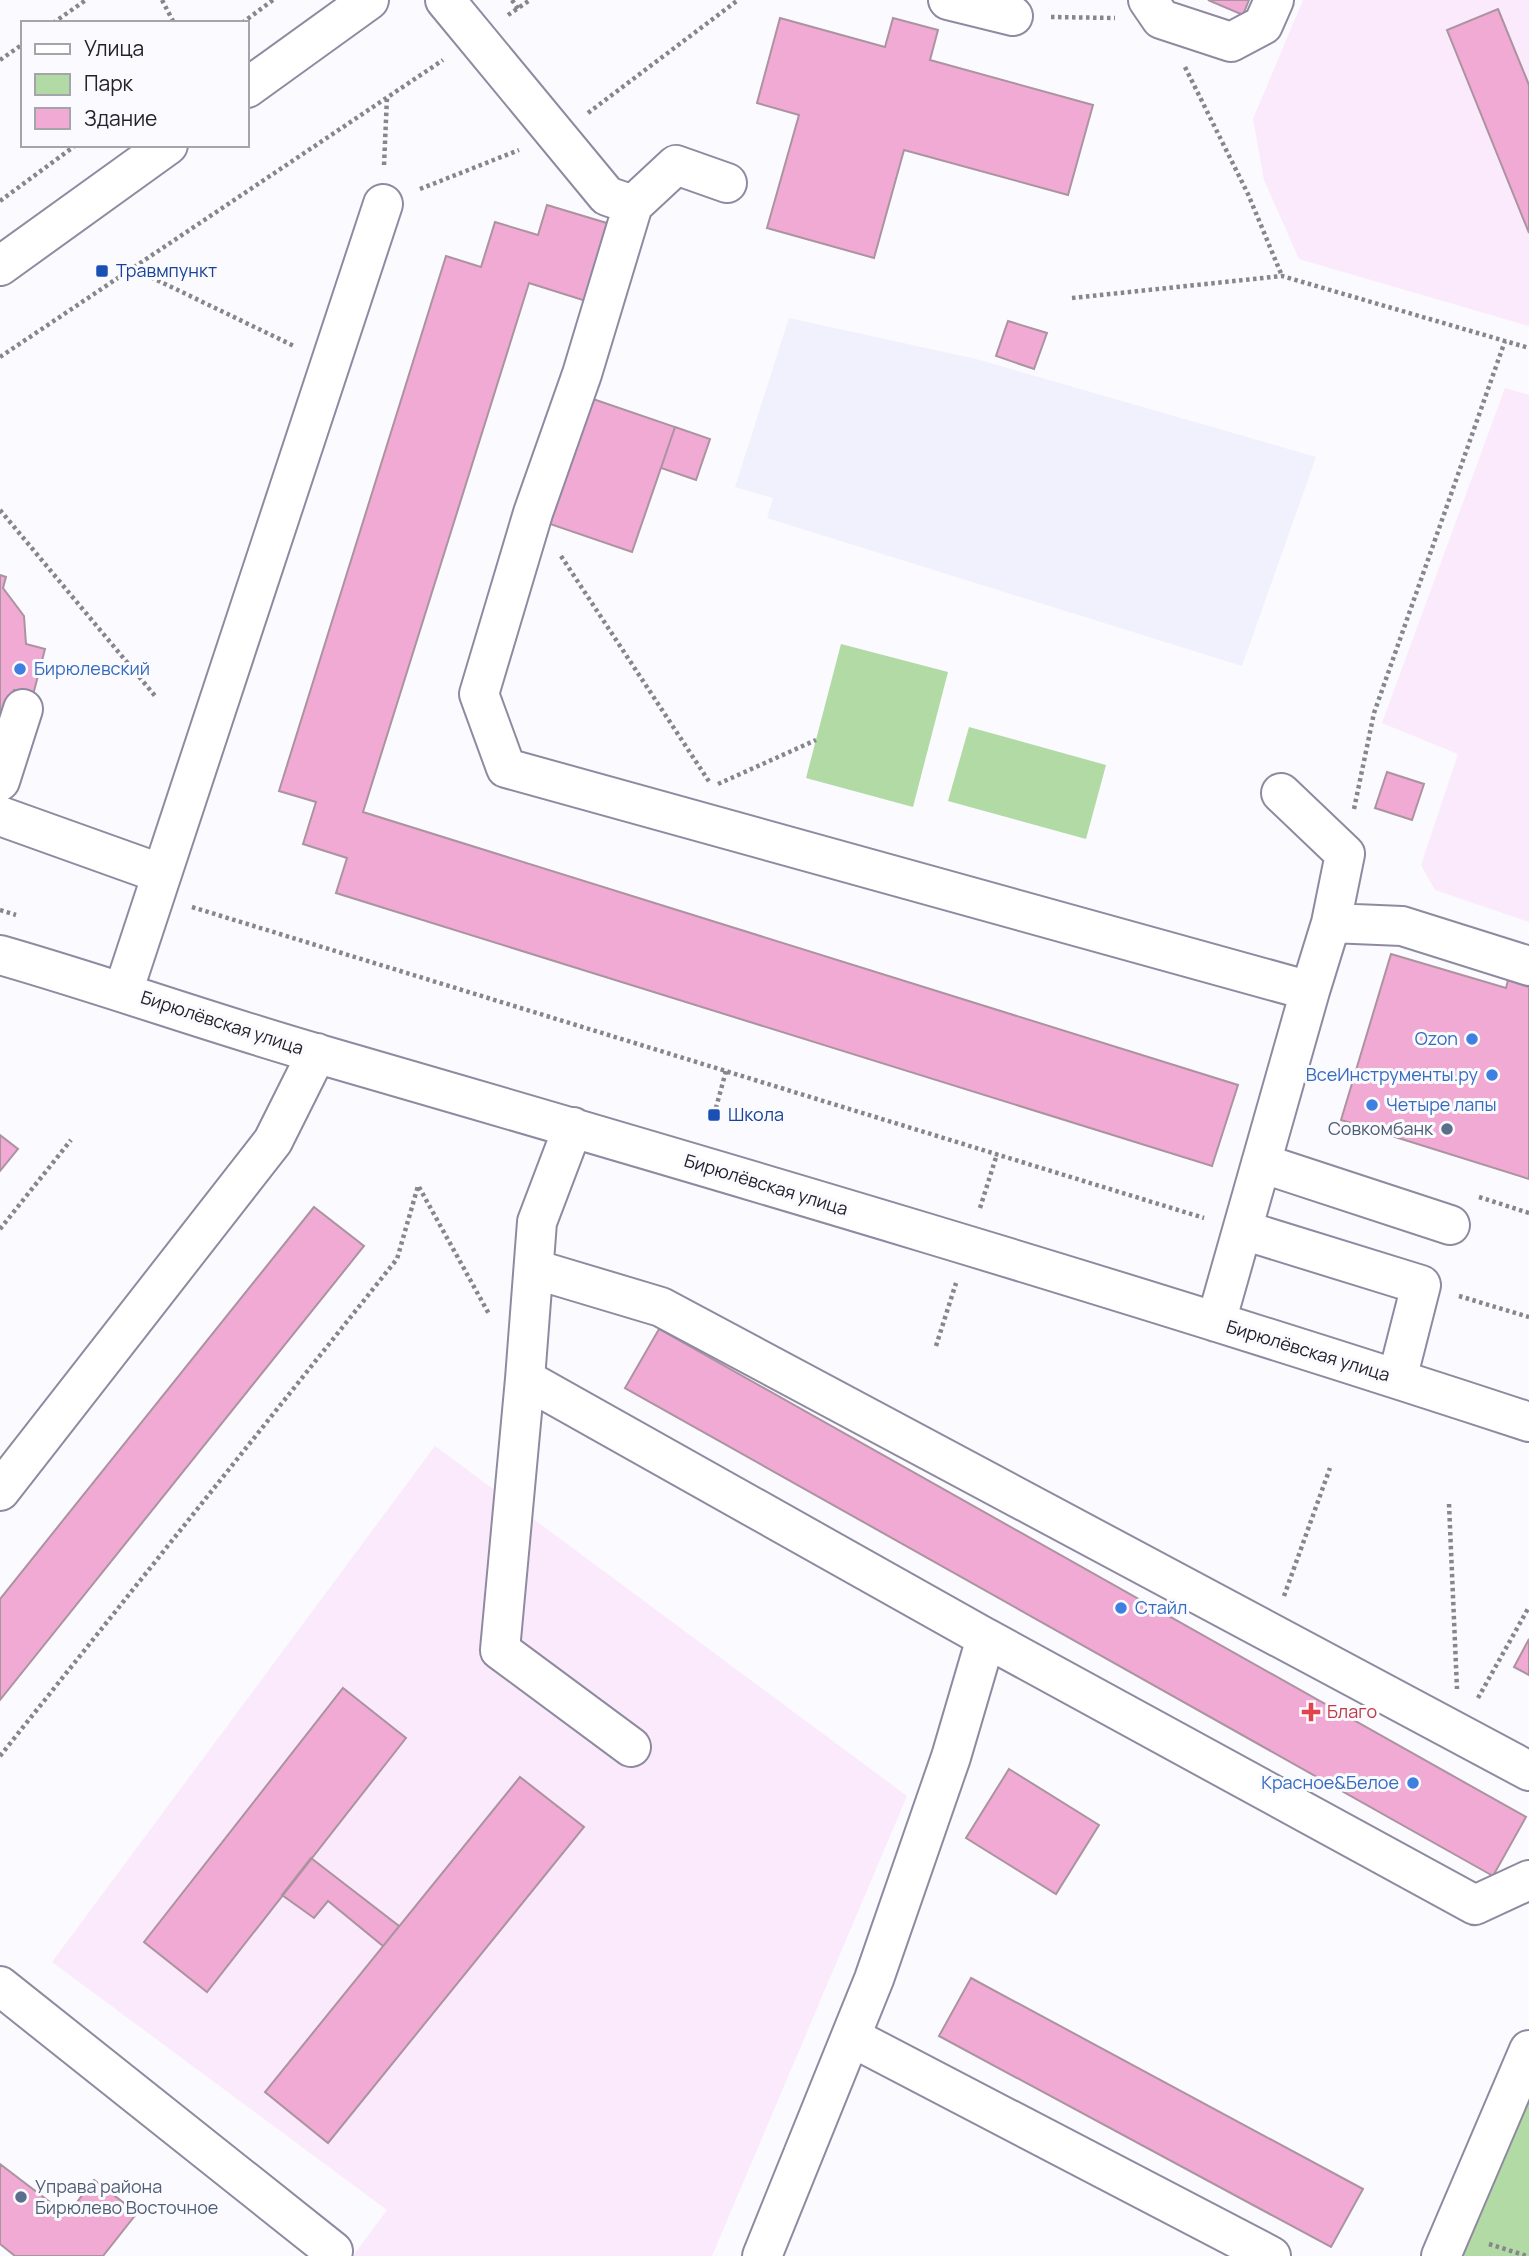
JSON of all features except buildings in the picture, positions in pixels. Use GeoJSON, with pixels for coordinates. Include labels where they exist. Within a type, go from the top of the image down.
{"type":"FeatureCollection","features":[{"type":"Feature","properties":{"kind":"street"},"geometry":{"type":"LineString","coordinates":[[248,87],[369,0]]}},
{"type":"Feature","properties":{"kind":"street"},"geometry":{"type":"LineString","coordinates":[[445,0],[607,196],[633,205]]}},
{"type":"Feature","properties":{"kind":"street"},"geometry":{"type":"LineString","coordinates":[[948,0],[1013,16]]}},
{"type":"Feature","properties":{"kind":"street"},"geometry":{"type":"LineString","coordinates":[[1155,9],[1231,42],[1263,25],[1275,0]]}},
{"type":"Feature","properties":{"kind":"street"},"geometry":{"type":"LineString","coordinates":[[0,266],[165,147]]}},
{"type":"Feature","properties":{"kind":"street"},"geometry":{"type":"LineString","coordinates":[[727,183],[676,165],[633,205],[582,374],[533,513],[479,694],[506,768],[1310,991]]}},
{"type":"Feature","properties":{"kind":"street"},"geometry":{"type":"LineString","coordinates":[[123,992],[383,204]]}},
{"type":"Feature","properties":{"kind":"street"},"geometry":{"type":"LineString","coordinates":[[0,781],[23,709]]}},
{"type":"Feature","properties":{"kind":"street"},"geometry":{"type":"LineString","coordinates":[[1216,1322],[1331,923],[1345,854],[1281,793]]}},
{"type":"Feature","properties":{"kind":"street"},"geometry":{"type":"LineString","coordinates":[[0,816],[158,885]]}},
{"type":"Feature","properties":{"kind":"street"},"geometry":{"type":"LineString","coordinates":[[1331,923],[1402,926],[1529,967]]}},
{"type":"Feature","properties":{"kind":"street","name":"Бирюлёвская улица"},"geometry":{"type":"LineString","coordinates":[[7,968],[123,992],[317,1053],[573,1127],[1216,1322],[1529,1422]]}},
{"type":"Feature","properties":{"kind":"street"},"geometry":{"type":"LineString","coordinates":[[0,1491],[273,1141],[317,1053]]}},
{"type":"Feature","properties":{"kind":"street"},"geometry":{"type":"LineString","coordinates":[[573,1127],[537,1222],[500,1650],[631,1747]]}},
{"type":"Feature","properties":{"kind":"street"},"geometry":{"type":"LineString","coordinates":[[1261,1163],[1450,1225]]}},
{"type":"Feature","properties":{"kind":"street"},"geometry":{"type":"LineString","coordinates":[[1243,1230],[1421,1285],[1397,1378]]}},
{"type":"Feature","properties":{"kind":"street"},"geometry":{"type":"LineString","coordinates":[[534,1269],[660,1307],[1529,1771]]}},
{"type":"Feature","properties":{"kind":"street"},"geometry":{"type":"LineString","coordinates":[[525,1380],[986,1638],[1475,1905],[1529,1880]]}},
{"type":"Feature","properties":{"kind":"street"},"geometry":{"type":"LineString","coordinates":[[762,2256],[874,1979],[951,1757],[986,1638]]}},
{"type":"Feature","properties":{"kind":"street"},"geometry":{"type":"LineString","coordinates":[[0,1986],[333,2251]]}},
{"type":"Feature","properties":{"kind":"street"},"geometry":{"type":"LineString","coordinates":[[851,2037],[1272,2256]]}},
{"type":"Feature","properties":{"kind":"street"},"geometry":{"type":"LineString","coordinates":[[1441,2256],[1529,2050]]}},
{"type":"Feature","properties":{"kind":"path"},"geometry":{"type":"LineString","coordinates":[[57,21],[86,0]]}},
{"type":"Feature","properties":{"kind":"path"},"geometry":{"type":"LineString","coordinates":[[162,0],[173,21]]}},
{"type":"Feature","properties":{"kind":"path"},"geometry":{"type":"LineString","coordinates":[[245,21],[273,0]]}},
{"type":"Feature","properties":{"kind":"path"},"geometry":{"type":"LineString","coordinates":[[512,0],[518,9]]}},
{"type":"Feature","properties":{"kind":"path"},"geometry":{"type":"LineString","coordinates":[[0,357],[530,0]]}},
{"type":"Feature","properties":{"kind":"path"},"geometry":{"type":"LineString","coordinates":[[1013,16],[1155,9],[1248,194],[1282,276]]}},
{"type":"Feature","properties":{"kind":"path"},"geometry":{"type":"LineString","coordinates":[[0,60],[21,45]]}},
{"type":"Feature","properties":{"kind":"path"},"geometry":{"type":"LineString","coordinates":[[383,204],[387,97]]}},
{"type":"Feature","properties":{"kind":"path"},"geometry":{"type":"LineString","coordinates":[[0,201],[73,147]]}},
{"type":"Feature","properties":{"kind":"path"},"geometry":{"type":"LineString","coordinates":[[132,268],[330,363]]}},
{"type":"Feature","properties":{"kind":"path"},"geometry":{"type":"LineString","coordinates":[[1072,298],[1282,276],[1529,348]]}},
{"type":"Feature","properties":{"kind":"path"},"geometry":{"type":"LineString","coordinates":[[1345,854],[1374,713],[1505,341]]}},
{"type":"Feature","properties":{"kind":"path"},"geometry":{"type":"LineString","coordinates":[[0,510],[156,697]]}},
{"type":"Feature","properties":{"kind":"path"},"geometry":{"type":"LineString","coordinates":[[533,513],[712,787],[816,740]]}},
{"type":"Feature","properties":{"kind":"path"},"geometry":{"type":"LineString","coordinates":[[158,885],[726,1071],[1243,1230]]}},
{"type":"Feature","properties":{"kind":"path"},"geometry":{"type":"LineString","coordinates":[[714,1115],[726,1071]]}},
{"type":"Feature","properties":{"kind":"path"},"geometry":{"type":"LineString","coordinates":[[0,1229],[71,1140]]}},
{"type":"Feature","properties":{"kind":"path"},"geometry":{"type":"LineString","coordinates":[[0,1756],[397,1259],[418,1186],[491,1319]]}},
{"type":"Feature","properties":{"kind":"path"},"geometry":{"type":"LineString","coordinates":[[1421,1285],[1529,1317]]}},
{"type":"Feature","properties":{"kind":"path"},"geometry":{"type":"LineString","coordinates":[[1271,1633],[1330,1468]]}},
{"type":"Feature","properties":{"kind":"path"},"geometry":{"type":"LineString","coordinates":[[1449,1504],[1459,1734]]}},
{"type":"Feature","properties":{"kind":"path"},"geometry":{"type":"LineString","coordinates":[[1459,1734],[1529,1607]]}},
{"type":"Feature","properties":{"kind":"shaded area"},"geometry":{"type":"Polygon","coordinates":[[[1303,0],[1529,0],[1529,326],[1299,259],[1264,180],[1253,119],[1303,0]]]}},
{"type":"Feature","properties":{"kind":"shaded area"},"geometry":{"type":"Polygon","coordinates":[[[789,318],[976,359],[1316,457],[1242,666],[767,518],[773,498],[735,487],[789,318]]]}},
{"type":"Feature","properties":{"kind":"shaded area"},"geometry":{"type":"Polygon","coordinates":[[[1505,388],[1529,395],[1529,922],[1435,890],[1421,865],[1458,754],[1382,723],[1505,388]]]}},
{"type":"Feature","properties":{"kind":"shaded area"},"geometry":{"type":"Polygon","coordinates":[[[435,1446],[907,1796],[712,2256],[353,2256],[387,2210],[52,1962],[435,1446]]]}},
{"type":"Feature","properties":{"kind":"green space"},"geometry":{"type":"Polygon","coordinates":[[[841,644],[948,672],[913,807],[806,778],[841,644]]]}},
{"type":"Feature","properties":{"kind":"green space"},"geometry":{"type":"Polygon","coordinates":[[[969,727],[1106,765],[1086,839],[948,801],[969,727]]]}},
{"type":"Feature","properties":{"kind":"green space"},"geometry":{"type":"Polygon","coordinates":[[[1529,2050],[1529,2256],[1441,2256],[1529,2050]]]}},
{"type":"Feature","properties":{"kind":"place","name":"Травмпункт"},"geometry":{"type":"Point","coordinates":[102,271]}},
{"type":"Feature","properties":{"kind":"place","name":"Бирюлевский"},"geometry":{"type":"Point","coordinates":[20,669]}},
{"type":"Feature","properties":{"kind":"place","name":"Ozon"},"geometry":{"type":"Point","coordinates":[1472,1039]}},
{"type":"Feature","properties":{"kind":"place","name":"ВсеИнструменты.ру"},"geometry":{"type":"Point","coordinates":[1492,1075]}},
{"type":"Feature","properties":{"kind":"place","name":"Четыре лапы"},"geometry":{"type":"Point","coordinates":[1372,1105]}},
{"type":"Feature","properties":{"kind":"place","name":"Школа"},"geometry":{"type":"Point","coordinates":[714,1115]}},
{"type":"Feature","properties":{"kind":"place","name":"Совкомбанк"},"geometry":{"type":"Point","coordinates":[1447,1129]}},
{"type":"Feature","properties":{"kind":"place","name":"Стайл"},"geometry":{"type":"Point","coordinates":[1121,1608]}},
{"type":"Feature","properties":{"kind":"place","name":"Благо"},"geometry":{"type":"Point","coordinates":[1311,1712]}},
{"type":"Feature","properties":{"kind":"place","name":"Красное&Белое"},"geometry":{"type":"Point","coordinates":[1413,1783]}},
{"type":"Feature","properties":{"kind":"place","name":"Управа района Бирюлево Восточное"},"geometry":{"type":"Point","coordinates":[21,2197]}}]}
